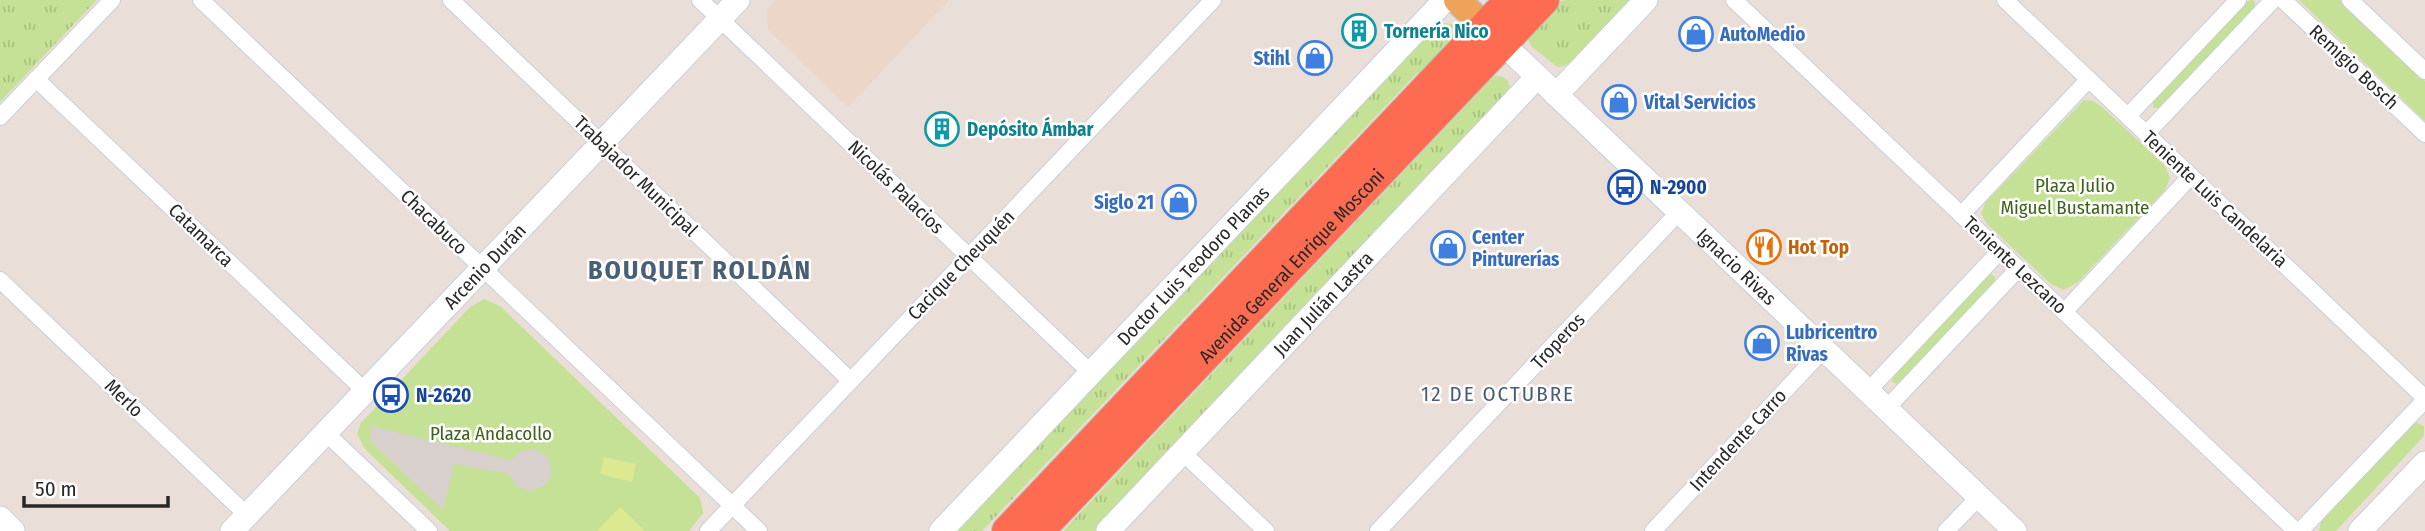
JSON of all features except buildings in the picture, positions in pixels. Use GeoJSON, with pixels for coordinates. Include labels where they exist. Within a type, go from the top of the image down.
{"type":"FeatureCollection","features":[{"type":"Feature","properties":{"kind":"highway","name":"Avenida General Enrique Mosconi"},"geometry":{"type":"LineString","coordinates":[[1040,531],[1493,35],[1510,0]]}},
{"type":"Feature","properties":{"kind":"highway","name":"Avenida General Enrique Mosconi"},"geometry":{"type":"LineString","coordinates":[[1007,531],[1493,35],[1544,0]]}},
{"type":"Feature","properties":{"kind":"main road","name":"Ignacio Rivas"},"geometry":{"type":"LineString","coordinates":[[1457,0],[1493,35]]}},
{"type":"Feature","properties":{"kind":"street"},"geometry":{"type":"LineString","coordinates":[[0,117],[112,0]]}},
{"type":"Feature","properties":{"kind":"street","name":"Chacabuco"},"geometry":{"type":"LineString","coordinates":[[201,0],[759,531]]}},
{"type":"Feature","properties":{"kind":"street","name":"Trabajador Municipal"},"geometry":{"type":"LineString","coordinates":[[451,0],[851,381]]}},
{"type":"Feature","properties":{"kind":"street","name":"Nicolás Palacios"},"geometry":{"type":"LineString","coordinates":[[700,0],[1091,373]]}},
{"type":"Feature","properties":{"kind":"street","name":"Arcenio Durán"},"geometry":{"type":"LineString","coordinates":[[239,523],[738,0]]}},
{"type":"Feature","properties":{"kind":"street","name":"Cacique Cheuquén"},"geometry":{"type":"LineString","coordinates":[[708,531],[1213,0]]}},
{"type":"Feature","properties":{"kind":"street","name":"Doctor Luis Teodoro Planas"},"geometry":{"type":"LineString","coordinates":[[941,531],[1446,0]]}},
{"type":"Feature","properties":{"kind":"street"},"geometry":{"type":"LineString","coordinates":[[1556,95],[1646,0]]}},
{"type":"Feature","properties":{"kind":"street","name":"Teniente Lezcano"},"geometry":{"type":"LineString","coordinates":[[1734,0],[2298,531]]}},
{"type":"Feature","properties":{"kind":"street","name":"Teniente Luis Candelaria"},"geometry":{"type":"LineString","coordinates":[[2005,0],[2425,399]]}},
{"type":"Feature","properties":{"kind":"street"},"geometry":{"type":"LineString","coordinates":[[2128,116],[2238,0]]}},
{"type":"Feature","properties":{"kind":"street"},"geometry":{"type":"LineString","coordinates":[[2146,134],[2273,0]]}},
{"type":"Feature","properties":{"kind":"street","name":"Remigio Bosch"},"geometry":{"type":"LineString","coordinates":[[2283,0],[2425,134]]}},
{"type":"Feature","properties":{"kind":"street"},"geometry":{"type":"LineString","coordinates":[[2350,0],[2425,71]]}},
{"type":"Feature","properties":{"kind":"street","name":"Ignacio Rivas"},"geometry":{"type":"LineString","coordinates":[[1493,35],[2015,531]]}},
{"type":"Feature","properties":{"kind":"street","name":"Juan Julián Lastra"},"geometry":{"type":"LineString","coordinates":[[1108,531],[1537,77]]}},
{"type":"Feature","properties":{"kind":"street","name":"Catamarca"},"geometry":{"type":"LineString","coordinates":[[36,79],[365,391]]}},
{"type":"Feature","properties":{"kind":"street"},"geometry":{"type":"LineString","coordinates":[[1961,215],[2089,79]]}},
{"type":"Feature","properties":{"kind":"street"},"geometry":{"type":"LineString","coordinates":[[2064,312],[2191,176]]}},
{"type":"Feature","properties":{"kind":"street","name":"Troperos"},"geometry":{"type":"LineString","coordinates":[[1378,531],[1679,212]]}},
{"type":"Feature","properties":{"kind":"street"},"geometry":{"type":"LineString","coordinates":[[1868,391],[2000,251]]}},
{"type":"Feature","properties":{"kind":"street"},"geometry":{"type":"LineString","coordinates":[[1886,409],[2018,269]]}},
{"type":"Feature","properties":{"kind":"street","name":"Merlo"},"geometry":{"type":"LineString","coordinates":[[0,280],[239,523]]}},
{"type":"Feature","properties":{"kind":"street","name":"Intendente Carro"},"geometry":{"type":"LineString","coordinates":[[1653,531],[1824,349]]}},
{"type":"Feature","properties":{"kind":"street"},"geometry":{"type":"LineString","coordinates":[[2298,531],[2425,399]]}},
{"type":"Feature","properties":{"kind":"street"},"geometry":{"type":"LineString","coordinates":[[326,433],[429,531]]}},
{"type":"Feature","properties":{"kind":"street"},"geometry":{"type":"LineString","coordinates":[[1182,453],[1266,531]]}},
{"type":"Feature","properties":{"kind":"street"},"geometry":{"type":"LineString","coordinates":[[2360,531],[2425,463]]}},
{"type":"Feature","properties":{"kind":"street"},"geometry":{"type":"LineString","coordinates":[[1946,531],[1979,497]]}},
{"type":"Feature","properties":{"kind":"street"},"geometry":{"type":"LineString","coordinates":[[0,519],[13,531]]}},
{"type":"Feature","properties":{"kind":"shaded area"},"geometry":{"type":"Polygon","coordinates":[[[776,0],[949,0],[848,107],[768,30],[767,9],[776,0]]]}},
{"type":"Feature","properties":{"kind":"shaded area"},"geometry":{"type":"Polygon","coordinates":[[[370,426],[511,460],[521,451],[534,449],[550,461],[551,475],[544,486],[531,491],[517,487],[509,474],[454,464],[443,510],[371,442],[370,426]]]}},
{"type":"Feature","properties":{"kind":"green space"},"geometry":{"type":"Polygon","coordinates":[[[0,0],[97,0],[0,102],[0,0]]]}},
{"type":"Feature","properties":{"kind":"green space"},"geometry":{"type":"Polygon","coordinates":[[[1630,0],[1574,60],[1565,66],[1557,67],[1531,46],[1528,39],[1554,2],[1630,0]]]}},
{"type":"Feature","properties":{"kind":"green space"},"geometry":{"type":"Polygon","coordinates":[[[2299,0],[2340,0],[2425,81],[2425,121],[2299,0]]]}},
{"type":"Feature","properties":{"kind":"green space"},"geometry":{"type":"Polygon","coordinates":[[[2247,1],[2255,2],[2254,8],[2160,108],[2153,108],[2153,101],[2247,1]]]}},
{"type":"Feature","properties":{"kind":"green space"},"geometry":{"type":"Polygon","coordinates":[[[1452,24],[1457,35],[1427,71],[1417,73],[982,531],[955,531],[1437,25],[1452,24]]]}},
{"type":"Feature","properties":{"kind":"green space"},"geometry":{"type":"Polygon","coordinates":[[[1495,76],[1504,78],[1509,83],[1506,98],[1095,531],[1063,531],[1489,81],[1495,76]]]}},
{"type":"Feature","properties":{"kind":"green space","name":"Plaza Julio Miguel Bustamante"},"geometry":{"type":"Polygon","coordinates":[[[2084,100],[2101,106],[2165,166],[2170,178],[2165,190],[2077,283],[2063,290],[2051,284],[1986,223],[1981,213],[1986,202],[2084,100]]]}},
{"type":"Feature","properties":{"kind":"green space"},"geometry":{"type":"Polygon","coordinates":[[[1991,274],[1995,277],[1994,283],[1900,382],[1892,382],[1893,375],[1991,274]]]}},
{"type":"Feature","properties":{"kind":"green space","name":"Plaza Andacollo"},"geometry":{"type":"Polygon","coordinates":[[[484,299],[500,306],[700,498],[703,513],[689,531],[450,531],[365,449],[357,434],[361,423],[470,307],[484,299]]]}},
{"type":"Feature","properties":{"kind":"green space"},"geometry":{"type":"Polygon","coordinates":[[[2417,423],[2424,426],[2424,436],[2336,531],[2319,531],[2321,521],[2412,425],[2417,423]]]}},
{"type":"Feature","properties":{"kind":"green space"},"geometry":{"type":"Polygon","coordinates":[[[604,457],[636,464],[632,482],[600,474],[604,457]]]}},
{"type":"Feature","properties":{"kind":"green space"},"geometry":{"type":"Polygon","coordinates":[[[620,507],[645,531],[597,531],[620,507]]]}},
{"type":"Feature","properties":{"kind":"place","name":"Tornería Nico"},"geometry":{"type":"Point","coordinates":[1359,31]}},
{"type":"Feature","properties":{"kind":"place","name":"AutoMedio"},"geometry":{"type":"Point","coordinates":[1696,34]}},
{"type":"Feature","properties":{"kind":"place","name":"Stihl"},"geometry":{"type":"Point","coordinates":[1315,58]}},
{"type":"Feature","properties":{"kind":"place","name":"Vital Servicios"},"geometry":{"type":"Point","coordinates":[1619,102]}},
{"type":"Feature","properties":{"kind":"place","name":"Depósito Ámbar"},"geometry":{"type":"Point","coordinates":[942,129]}},
{"type":"Feature","properties":{"kind":"place","name":"N-2900"},"geometry":{"type":"Point","coordinates":[1625,187]}},
{"type":"Feature","properties":{"kind":"place","name":"Siglo 21"},"geometry":{"type":"Point","coordinates":[1179,202]}},
{"type":"Feature","properties":{"kind":"place","name":"Hot Top"},"geometry":{"type":"Point","coordinates":[1764,247]}},
{"type":"Feature","properties":{"kind":"place","name":"Center Pinturerías"},"geometry":{"type":"Point","coordinates":[1448,248]}},
{"type":"Feature","properties":{"kind":"place","name":"Lubricentro Rivas"},"geometry":{"type":"Point","coordinates":[1762,343]}},
{"type":"Feature","properties":{"kind":"place","name":"N-2620"},"geometry":{"type":"Point","coordinates":[391,395]}},
{"type":"Feature","properties":{"kind":"district","name":"BOUQUET ROLDÁN"},"geometry":{"type":"Point","coordinates":[700,270]}},
{"type":"Feature","properties":{"kind":"district","name":"12 DE OCTUBRE"},"geometry":{"type":"Point","coordinates":[1498,394]}}]}
